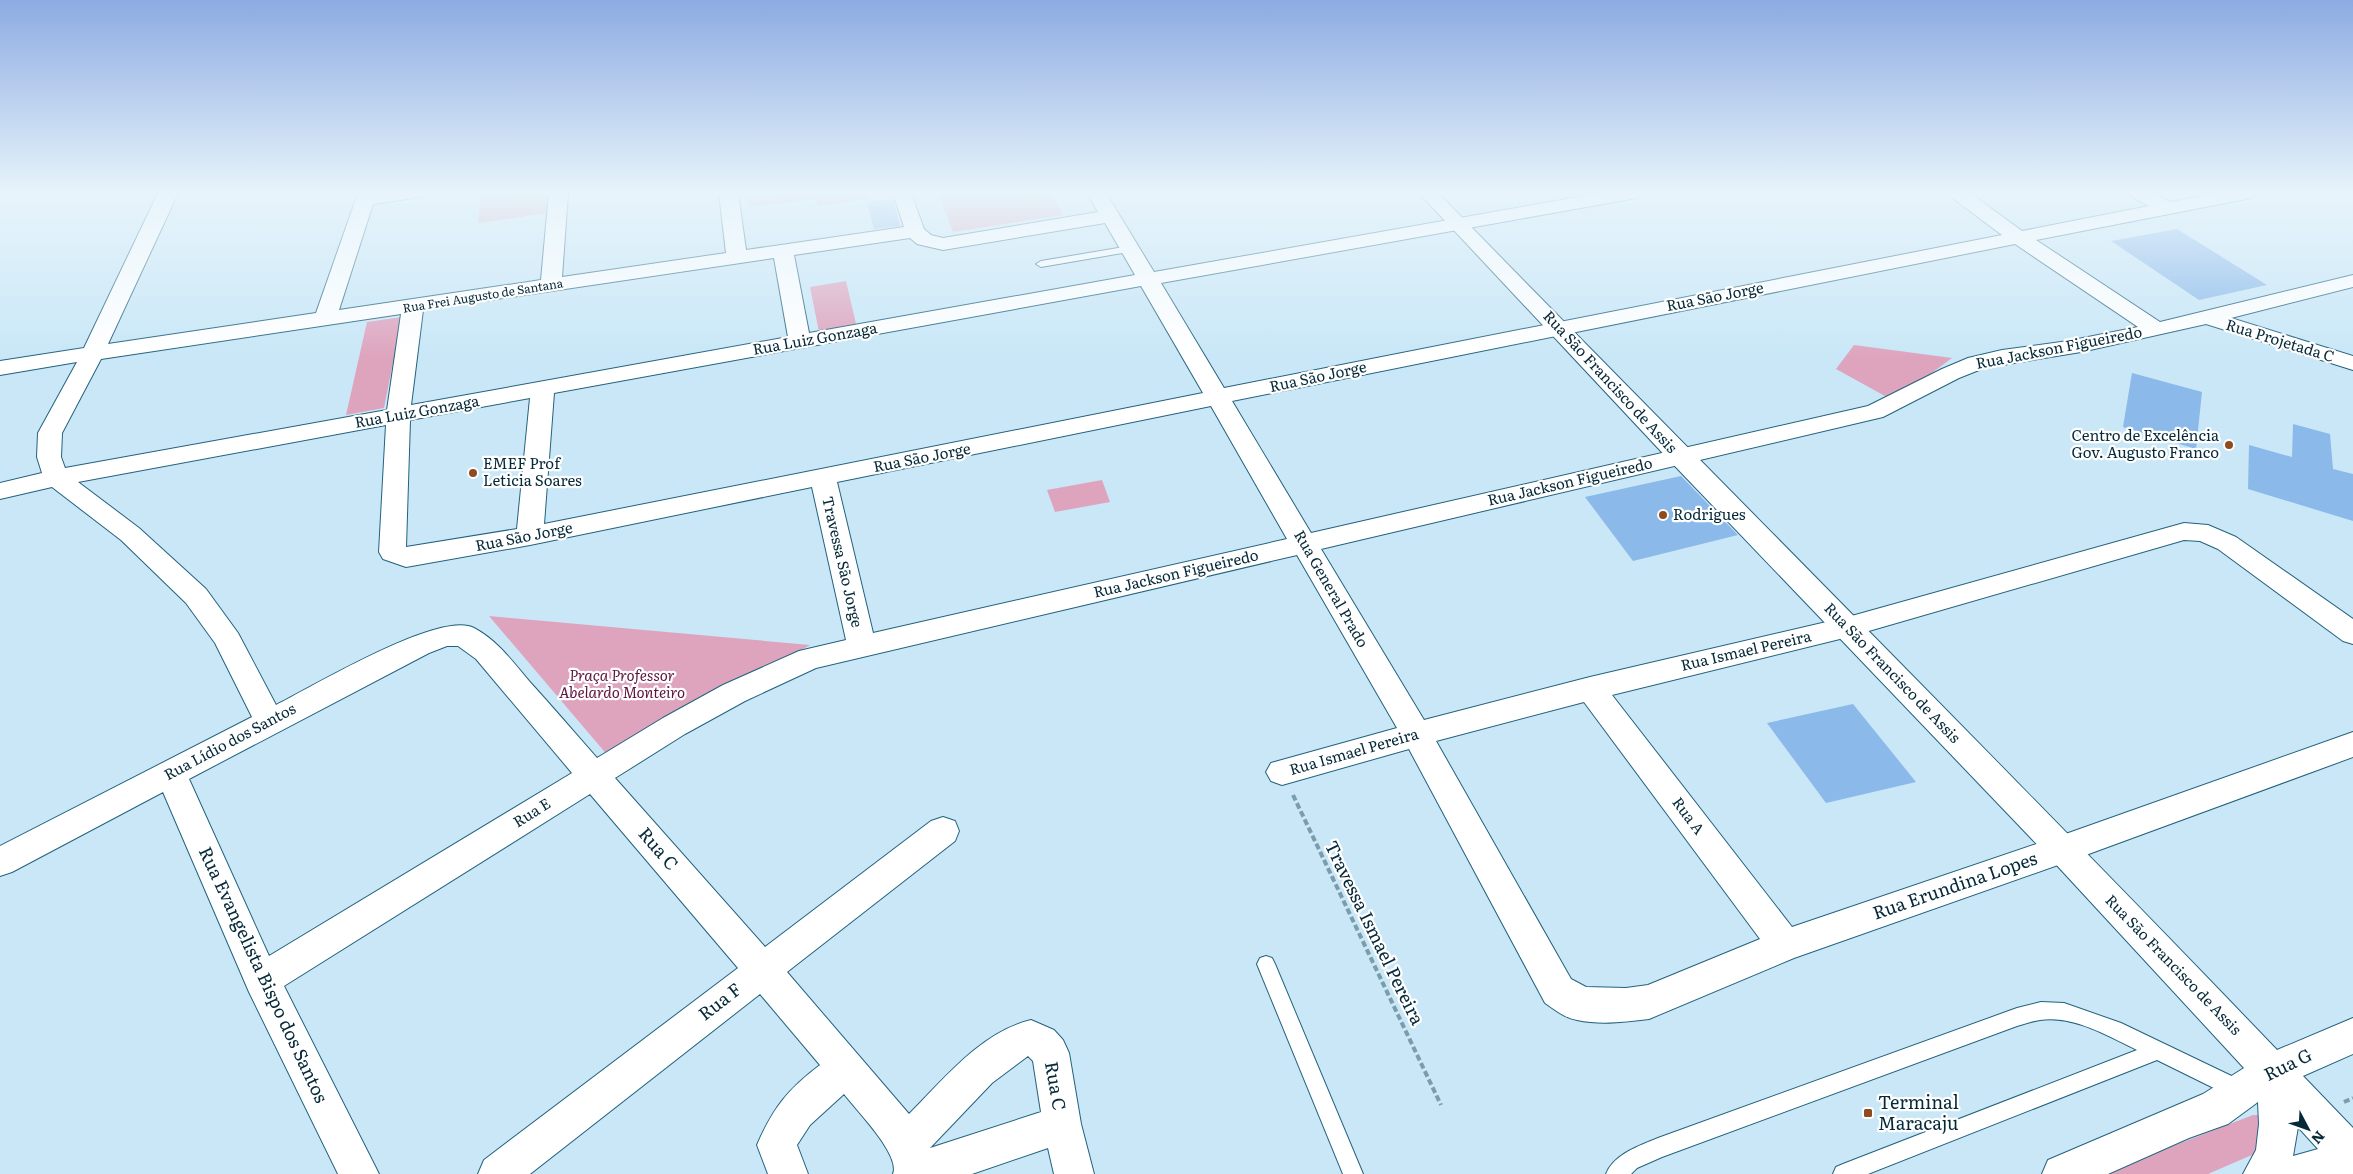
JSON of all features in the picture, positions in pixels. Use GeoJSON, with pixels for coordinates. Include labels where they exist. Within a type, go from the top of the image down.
{"type":"FeatureCollection","features":[{"type":"Feature","properties":{"kind":"street"},"geometry":{"type":"LineString","coordinates":[[142,248],[93,353],[50,433],[48,450],[56,478],[130,534],[196,596],[214,618],[228,640],[269,721]]}},
{"type":"Feature","properties":{"kind":"street"},"geometry":{"type":"LineString","coordinates":[[325,319],[349,248]]}},
{"type":"Feature","properties":{"kind":"street"},"geometry":{"type":"LineString","coordinates":[[551,286],[554,248]]}},
{"type":"Feature","properties":{"kind":"street"},"geometry":{"type":"LineString","coordinates":[[736,248],[737,258]]}},
{"type":"Feature","properties":{"kind":"street","name":"Rua Frei Augusto de Santana"},"geometry":{"type":"LineString","coordinates":[[0,368],[811,248]]}},
{"type":"Feature","properties":{"kind":"street","name":"Rua Luiz Gonzaga"},"geometry":{"type":"LineString","coordinates":[[0,491],[56,478],[800,341],[1321,248]]}},
{"type":"Feature","properties":{"kind":"street","name":"Rua São Francisco de Assis"},"geometry":{"type":"LineString","coordinates":[[1483,248],[1680,456],[2063,849],[2273,1070],[2353,1158]]}},
{"type":"Feature","properties":{"kind":"street","name":"Rua São Jorge"},"geometry":{"type":"LineString","coordinates":[[398,416],[392,552],[401,557],[418,557],[822,478],[1559,328],[1970,248]]}},
{"type":"Feature","properties":{"kind":"street"},"geometry":{"type":"LineString","coordinates":[[2035,248],[2156,329]]}},
{"type":"Feature","properties":{"kind":"street","name":"Rua General Prado"},"geometry":{"type":"LineString","coordinates":[[1130,249],[1416,734],[1558,991]]}},
{"type":"Feature","properties":{"kind":"street"},"geometry":{"type":"LineString","coordinates":[[783,252],[800,341]]}},
{"type":"Feature","properties":{"kind":"street","name":"Rua Jackson Figueiredo"},"geometry":{"type":"LineString","coordinates":[[809,659],[1875,412],[1898,404],[1954,371],[1979,362],[2081,345],[2208,318],[2353,281]]}},
{"type":"Feature","properties":{"kind":"street"},"geometry":{"type":"LineString","coordinates":[[398,416],[413,307]]}},
{"type":"Feature","properties":{"kind":"street","name":"Rua Projetada C"},"geometry":{"type":"LineString","coordinates":[[2208,318],[2353,363]]}},
{"type":"Feature","properties":{"kind":"street"},"geometry":{"type":"LineString","coordinates":[[530,536],[543,389]]}},
{"type":"Feature","properties":{"kind":"street","name":"Travessa São Jorge"},"geometry":{"type":"LineString","coordinates":[[822,478],[862,646]]}},
{"type":"Feature","properties":{"kind":"street","name":"Rua Ismael Pereira"},"geometry":{"type":"LineString","coordinates":[[1282,772],[1590,688],[1848,627],[2155,538],[2186,531],[2209,533],[2233,546],[2353,634]]}},
{"type":"Feature","properties":{"kind":"street","name":"Rua Lídio dos Santos"},"geometry":{"type":"LineString","coordinates":[[0,862],[419,645],[446,636],[464,635]]}},
{"type":"Feature","properties":{"kind":"street","name":"Rua C"},"geometry":{"type":"LineString","coordinates":[[464,635],[486,651],[847,1068],[912,1163]]}},
{"type":"Feature","properties":{"kind":"street","name":"Rua E"},"geometry":{"type":"LineString","coordinates":[[262,980],[593,774],[734,693],[809,659]]}},
{"type":"Feature","properties":{"kind":"street","name":"Rua A"},"geometry":{"type":"LineString","coordinates":[[1590,688],[1785,945]]}},
{"type":"Feature","properties":{"kind":"street","name":"Rua Erundina Lopes"},"geometry":{"type":"LineString","coordinates":[[1558,991],[1576,1003],[1626,1005],[1649,1002],[1785,945],[2063,849],[2353,744]]}},
{"type":"Feature","properties":{"kind":"street","name":"Rua Evangelista Bispo dos Santos"},"geometry":{"type":"LineString","coordinates":[[171,774],[262,980],[359,1174]]}},
{"type":"Feature","properties":{"kind":"street","name":"Rua F"},"geometry":{"type":"LineString","coordinates":[[498,1174],[943,831]]}},
{"type":"Feature","properties":{"kind":"street","name":"Rua G"},"geometry":{"type":"LineString","coordinates":[[2062,1174],[2185,1120],[2214,1110],[2273,1070],[2353,1036]]}},
{"type":"Feature","properties":{"kind":"street","name":"Rua C"},"geometry":{"type":"LineString","coordinates":[[1028,1038],[1036,1040],[1050,1053],[1062,1124],[912,1163],[979,1070],[1002,1051],[1028,1038]]}},
{"type":"Feature","properties":{"kind":"street"},"geometry":{"type":"LineString","coordinates":[[788,1174],[777,1145],[783,1129],[796,1110],[847,1068]]}},
{"type":"Feature","properties":{"kind":"street"},"geometry":{"type":"LineString","coordinates":[[2263,1174],[2275,1154],[2280,1117],[2273,1070]]}},
{"type":"Feature","properties":{"kind":"street"},"geometry":{"type":"LineString","coordinates":[[1062,1124],[1074,1174]]}},
{"type":"Feature","properties":{"kind":"street"},"geometry":{"type":"LineString","coordinates":[[2298,1174],[2353,1158]]}},
{"type":"Feature","properties":{"kind":"lane"},"geometry":{"type":"LineString","coordinates":[[1041,264],[1130,249]]}},
{"type":"Feature","properties":{"kind":"lane"},"geometry":{"type":"LineString","coordinates":[[1266,964],[1354,1174]]}},
{"type":"Feature","properties":{"kind":"lane"},"geometry":{"type":"LineString","coordinates":[[1616,1174],[1630,1161],[1658,1148],[2017,1017],[2040,1011],[2064,1012],[2083,1017],[2157,1051],[2234,1096],[2280,1117]]}},
{"type":"Feature","properties":{"kind":"lane"},"geometry":{"type":"LineString","coordinates":[[1843,1174],[2157,1051]]}},
{"type":"Feature","properties":{"kind":"path","name":"Travessa Ismael Pereira"},"geometry":{"type":"LineString","coordinates":[[1282,772],[1441,1105]]}},
{"type":"Feature","properties":{"kind":"green space"},"geometry":{"type":"Polygon","coordinates":[[[846,281],[856,324],[819,332],[810,287],[846,281]]]}},
{"type":"Feature","properties":{"kind":"green space"},"geometry":{"type":"Polygon","coordinates":[[[402,317],[384,408],[346,415],[367,322],[402,317]]]}},
{"type":"Feature","properties":{"kind":"green space"},"geometry":{"type":"Polygon","coordinates":[[[1854,345],[1952,358],[1894,401],[1836,369],[1854,345]]]}},
{"type":"Feature","properties":{"kind":"green space"},"geometry":{"type":"Polygon","coordinates":[[[1102,480],[1110,502],[1055,512],[1047,490],[1102,480]]]}},
{"type":"Feature","properties":{"kind":"green space","name":"Praça Professor Abelardo Monteiro"},"geometry":{"type":"Polygon","coordinates":[[[489,616],[810,645],[609,757],[489,616]]]}},
{"type":"Feature","properties":{"kind":"green space"},"geometry":{"type":"Polygon","coordinates":[[[2253,1115],[2264,1115],[2268,1148],[2208,1174],[2101,1174],[2253,1115]]]}},
{"type":"Feature","properties":{"kind":"building"},"geometry":{"type":"Polygon","coordinates":[[[2121,248],[2207,248],[2267,285],[2199,300],[2121,248]]]}},
{"type":"Feature","properties":{"kind":"building"},"geometry":{"type":"Polygon","coordinates":[[[2132,373],[2202,392],[2196,449],[2123,427],[2132,373]]]}},
{"type":"Feature","properties":{"kind":"building"},"geometry":{"type":"Polygon","coordinates":[[[2293,424],[2330,434],[2333,469],[2353,474],[2353,521],[2248,489],[2249,445],[2292,457],[2293,424]]]}},
{"type":"Feature","properties":{"kind":"building","name":"Rodrigues"},"geometry":{"type":"Polygon","coordinates":[[[1681,476],[1738,535],[1633,561],[1585,497],[1681,476]]]}},
{"type":"Feature","properties":{"kind":"building"},"geometry":{"type":"Polygon","coordinates":[[[1853,704],[1916,782],[1826,803],[1767,723],[1853,704]]]}},
{"type":"Feature","properties":{"kind":"place","name":"Centro de Excelência Gov. Augusto Franco"},"geometry":{"type":"Point","coordinates":[2229,445]}},
{"type":"Feature","properties":{"kind":"place","name":"EMEF Prof Leticia Soares"},"geometry":{"type":"Point","coordinates":[473,473]}},
{"type":"Feature","properties":{"kind":"place","name":"Rodrigues"},"geometry":{"type":"Point","coordinates":[1663,515]}},
{"type":"Feature","properties":{"kind":"place","name":"Terminal Maracaju"},"geometry":{"type":"Point","coordinates":[1868,1113]}}]}
